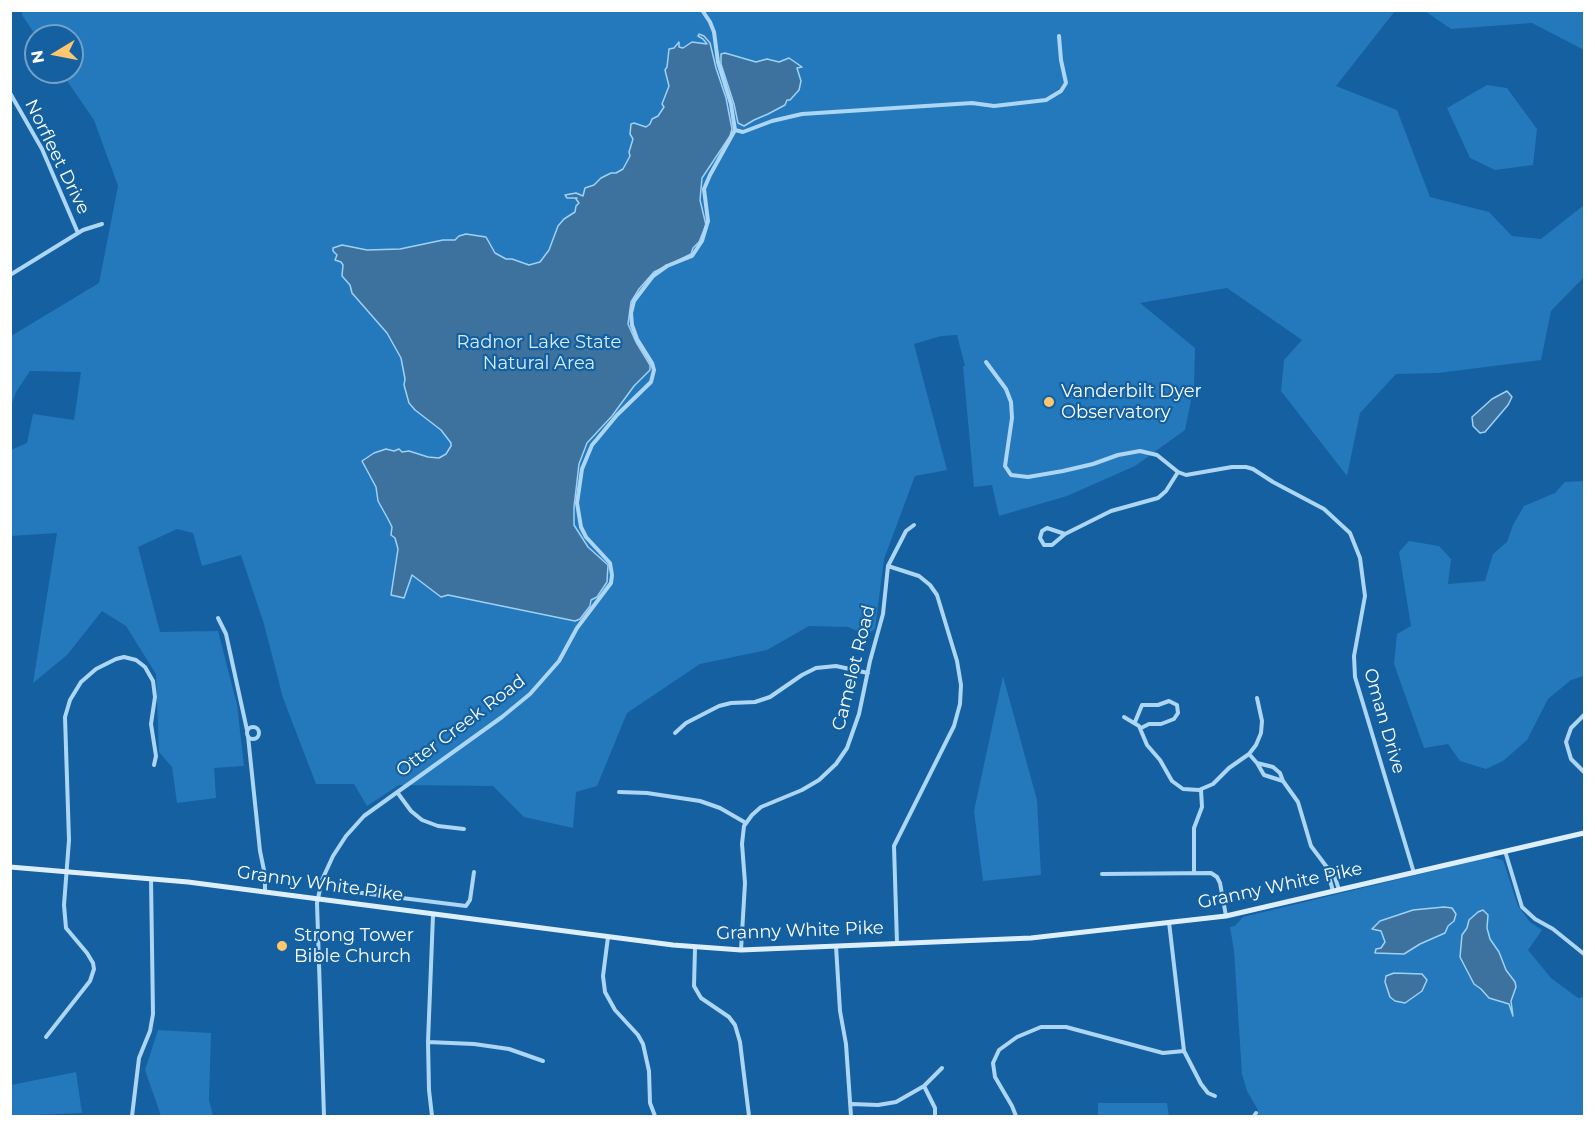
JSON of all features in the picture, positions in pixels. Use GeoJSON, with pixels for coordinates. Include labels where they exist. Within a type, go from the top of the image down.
{"type":"FeatureCollection","features":[{"type":"Feature","properties":{"kind":"main road","name":"Granny White Pike"},"geometry":{"type":"LineString","coordinates":[[10,867],[151,879],[695,948],[741,950],[1031,938],[1226,916],[1584,833]]}},
{"type":"Feature","properties":{"kind":"street"},"geometry":{"type":"LineString","coordinates":[[702,10],[714,32],[718,62],[731,104],[735,130],[743,132],[772,121],[802,114],[972,103],[994,106],[1046,100],[1061,91],[1066,83],[1059,36]]}},
{"type":"Feature","properties":{"kind":"street","name":"Norfleet Drive"},"geometry":{"type":"LineString","coordinates":[[10,93],[42,149],[78,233]]}},
{"type":"Feature","properties":{"kind":"street","name":"Otter Creek Road"},"geometry":{"type":"LineString","coordinates":[[324,1116],[318,899],[325,872],[346,836],[364,816],[502,717],[530,694],[559,661],[577,628],[610,583],[612,572],[610,563],[586,537],[581,527],[577,502],[582,469],[598,438],[617,415],[651,382],[652,363],[637,339],[632,325],[631,313],[634,302],[653,276],[667,266],[692,256],[702,241],[708,221],[704,189],[735,130]]}},
{"type":"Feature","properties":{"kind":"street"},"geometry":{"type":"LineString","coordinates":[[10,275],[78,233],[91,226],[102,224]]}},
{"type":"Feature","properties":{"kind":"street"},"geometry":{"type":"LineString","coordinates":[[986,362],[1006,389],[1011,402],[1012,418],[1005,466],[1011,475],[1031,477],[1142,451],[1157,455],[1178,472],[1166,491],[1158,498],[1115,509],[1065,534],[1050,546],[1044,545],[1040,538],[1042,531],[1047,528],[1065,534]]}},
{"type":"Feature","properties":{"kind":"street","name":"Oman Drive"},"geometry":{"type":"LineString","coordinates":[[1178,472],[1190,475],[1232,467],[1253,469],[1324,509],[1352,535],[1360,558],[1365,590],[1364,609],[1354,659],[1355,681],[1414,873]]}},
{"type":"Feature","properties":{"kind":"street","name":"Camelot Road"},"geometry":{"type":"LineString","coordinates":[[746,823],[759,809],[810,786],[836,764],[853,734],[883,611],[888,566],[906,531],[914,525]]}},
{"type":"Feature","properties":{"kind":"street"},"geometry":{"type":"LineString","coordinates":[[888,566],[918,576],[930,585],[937,595],[957,661],[961,685],[960,704],[954,726],[894,846],[897,943]]}},
{"type":"Feature","properties":{"kind":"street"},"geometry":{"type":"LineString","coordinates":[[218,618],[226,634],[247,730],[260,851],[265,875],[265,892]]}},
{"type":"Feature","properties":{"kind":"street"},"geometry":{"type":"LineString","coordinates":[[46,1037],[90,981],[94,969],[87,953],[66,928],[64,905],[69,830],[65,730],[67,711],[73,694],[83,680],[96,669],[116,659],[128,657],[139,662],[146,667],[153,681],[155,691],[151,724],[156,756],[154,765]]}},
{"type":"Feature","properties":{"kind":"street"},"geometry":{"type":"LineString","coordinates":[[675,733],[706,711],[729,703],[763,700],[816,668],[836,666],[868,673]]}},
{"type":"Feature","properties":{"kind":"street"},"geometry":{"type":"LineString","coordinates":[[1124,717],[1141,728],[1148,745],[1172,781],[1186,789],[1201,790],[1213,784],[1229,768],[1249,754],[1257,742],[1262,729],[1262,713],[1257,698]]}},
{"type":"Feature","properties":{"kind":"street"},"geometry":{"type":"LineString","coordinates":[[1135,722],[1142,705],[1158,705],[1169,701],[1177,705],[1178,713],[1174,719],[1141,728]]}},
{"type":"Feature","properties":{"kind":"street"},"geometry":{"type":"LineString","coordinates":[[1584,715],[1571,728],[1566,745],[1571,759],[1584,771]]}},
{"type":"Feature","properties":{"kind":"street"},"geometry":{"type":"LineString","coordinates":[[247,730],[255,726],[259,733],[255,739],[248,736]]}},
{"type":"Feature","properties":{"kind":"street"},"geometry":{"type":"LineString","coordinates":[[1249,754],[1266,777],[1283,781]]}},
{"type":"Feature","properties":{"kind":"street"},"geometry":{"type":"LineString","coordinates":[[1257,763],[1275,768],[1292,791],[1298,802],[1311,846],[1326,866],[1336,891]]}},
{"type":"Feature","properties":{"kind":"street"},"geometry":{"type":"LineString","coordinates":[[1194,872],[1194,828],[1202,807],[1201,790]]}},
{"type":"Feature","properties":{"kind":"street"},"geometry":{"type":"LineString","coordinates":[[619,792],[634,791],[700,801],[720,808],[746,823],[742,839],[746,877],[741,950]]}},
{"type":"Feature","properties":{"kind":"street"},"geometry":{"type":"LineString","coordinates":[[397,792],[411,811],[422,820],[438,826],[464,829]]}},
{"type":"Feature","properties":{"kind":"street"},"geometry":{"type":"LineString","coordinates":[[1505,851],[1522,907],[1584,954]]}},
{"type":"Feature","properties":{"kind":"street"},"geometry":{"type":"LineString","coordinates":[[354,892],[466,906],[470,900],[474,872]]}},
{"type":"Feature","properties":{"kind":"street"},"geometry":{"type":"LineString","coordinates":[[1102,874],[1211,873],[1218,878],[1226,916]]}},
{"type":"Feature","properties":{"kind":"street"},"geometry":{"type":"LineString","coordinates":[[132,1116],[139,1058],[150,1030],[153,1014],[151,879]]}},
{"type":"Feature","properties":{"kind":"street"},"geometry":{"type":"LineString","coordinates":[[398,910],[399,898]]}},
{"type":"Feature","properties":{"kind":"street"},"geometry":{"type":"LineString","coordinates":[[432,1116],[428,1042],[433,915]]}},
{"type":"Feature","properties":{"kind":"street"},"geometry":{"type":"LineString","coordinates":[[1169,922],[1184,1051],[1201,1084],[1208,1093],[1215,1096]]}},
{"type":"Feature","properties":{"kind":"street"},"geometry":{"type":"LineString","coordinates":[[608,937],[603,976],[605,992],[615,1010],[638,1035],[643,1044],[649,1071],[650,1102],[656,1116]]}},
{"type":"Feature","properties":{"kind":"street"},"geometry":{"type":"LineString","coordinates":[[836,946],[840,1011],[852,1104],[851,1116]]}},
{"type":"Feature","properties":{"kind":"street"},"geometry":{"type":"LineString","coordinates":[[695,948],[694,986],[701,998],[729,1017],[735,1025],[740,1042],[749,1116]]}},
{"type":"Feature","properties":{"kind":"street"},"geometry":{"type":"LineString","coordinates":[[1016,1116],[995,1077],[993,1063],[999,1050],[1017,1037],[1041,1027],[1066,1027],[1163,1053],[1184,1051]]}},
{"type":"Feature","properties":{"kind":"street"},"geometry":{"type":"LineString","coordinates":[[428,1042],[474,1044],[509,1049],[543,1061]]}},
{"type":"Feature","properties":{"kind":"street"},"geometry":{"type":"LineString","coordinates":[[852,1104],[878,1105],[896,1102],[924,1086],[942,1068]]}},
{"type":"Feature","properties":{"kind":"street"},"geometry":{"type":"LineString","coordinates":[[924,1086],[935,1108],[935,1116]]}},
{"type":"Feature","properties":{"kind":"green space","name":"Radnor Lake State Natural Area"},"geometry":{"type":"Polygon","coordinates":[[[23,11],[1395,11],[1336,86],[1397,110],[1430,197],[1489,212],[1512,236],[1541,239],[1584,205],[1584,277],[1551,311],[1541,360],[1438,373],[1396,374],[1360,413],[1347,476],[1281,391],[1284,360],[1302,340],[1227,288],[1140,303],[1195,348],[1194,386],[1185,430],[1135,466],[1067,496],[999,516],[992,485],[974,487],[963,366],[965,366],[957,335],[941,336],[914,344],[947,470],[915,476],[884,559],[875,629],[866,635],[848,627],[809,626],[767,650],[700,664],[627,713],[597,786],[576,792],[573,828],[524,817],[493,786],[399,785],[367,806],[354,784],[316,784],[283,698],[264,624],[241,555],[202,566],[193,533],[177,529],[138,547],[160,632],[218,631],[237,705],[244,766],[214,768],[216,798],[177,803],[172,767],[159,752],[156,674],[126,626],[102,611],[67,655],[33,683],[57,533],[11,536],[11,450],[27,443],[33,414],[74,420],[81,372],[30,371],[16,392],[11,406],[11,336],[99,283],[118,186],[94,120],[69,84],[84,84],[84,24],[28,24],[22,15],[23,11]]]}},
{"type":"Feature","properties":{"kind":"green space"},"geometry":{"type":"Polygon","coordinates":[[[1425,11],[1584,11],[1584,50],[1532,23],[1451,29],[1425,11]]]}},
{"type":"Feature","properties":{"kind":"green space"},"geometry":{"type":"Polygon","coordinates":[[[1487,85],[1507,88],[1537,129],[1533,165],[1495,170],[1470,158],[1447,108],[1487,85]]]}},
{"type":"Feature","properties":{"kind":"green space"},"geometry":{"type":"Polygon","coordinates":[[[1584,481],[1584,676],[1571,680],[1548,699],[1527,740],[1503,761],[1486,769],[1460,761],[1448,744],[1424,748],[1394,664],[1397,634],[1411,626],[1399,552],[1409,541],[1439,546],[1451,559],[1448,584],[1485,581],[1493,554],[1507,542],[1513,525],[1524,506],[1555,493],[1565,482],[1584,481]]]}},
{"type":"Feature","properties":{"kind":"green space"},"geometry":{"type":"Polygon","coordinates":[[[1003,676],[1037,800],[1041,875],[983,881],[974,811],[1003,676]]]}},
{"type":"Feature","properties":{"kind":"green space"},"geometry":{"type":"Polygon","coordinates":[[[1490,857],[1503,860],[1518,906],[1530,922],[1542,930],[1528,950],[1551,978],[1578,998],[1584,997],[1584,1116],[1257,1116],[1258,1110],[1247,1091],[1242,1074],[1234,951],[1230,927],[1235,926],[1243,917],[1490,857]]]}},
{"type":"Feature","properties":{"kind":"green space"},"geometry":{"type":"Polygon","coordinates":[[[158,1030],[211,1033],[209,1100],[213,1116],[161,1116],[145,1070],[158,1030]]]}},
{"type":"Feature","properties":{"kind":"green space"},"geometry":{"type":"Polygon","coordinates":[[[76,1072],[82,1113],[11,1116],[11,1085],[76,1072]]]}},
{"type":"Feature","properties":{"kind":"green space"},"geometry":{"type":"Polygon","coordinates":[[[1098,1103],[1167,1103],[1169,1116],[1098,1116],[1098,1103]]]}},
{"type":"Feature","properties":{"kind":"shaded area"},"geometry":{"type":"Polygon","coordinates":[[[699,34],[710,43],[726,98],[732,129],[730,136],[702,178],[700,200],[706,225],[699,242],[691,254],[654,272],[631,302],[628,324],[650,365],[650,370],[587,443],[579,464],[574,525],[588,547],[608,565],[607,582],[597,597],[591,600],[590,606],[580,619],[575,621],[448,595],[441,597],[412,575],[404,598],[391,595],[398,549],[395,538],[391,535],[392,527],[378,501],[376,487],[362,461],[386,449],[394,451],[399,449],[402,452],[409,451],[439,458],[446,454],[451,443],[441,430],[409,403],[401,358],[387,333],[352,293],[350,285],[342,276],[343,265],[335,260],[337,255],[333,248],[342,245],[367,250],[400,249],[443,240],[455,240],[466,234],[486,237],[495,253],[506,259],[529,265],[540,262],[549,250],[558,226],[575,212],[579,203],[577,198],[567,198],[565,195],[576,193],[583,196],[585,188],[623,169],[630,156],[633,139],[630,134],[631,124],[646,127],[664,107],[662,104],[669,86],[665,70],[669,49],[674,48],[679,42],[679,47],[683,48],[692,42],[707,44],[698,36],[699,34]]]}},
{"type":"Feature","properties":{"kind":"shaded area"},"geometry":{"type":"Polygon","coordinates":[[[725,53],[756,62],[767,59],[779,62],[789,58],[802,67],[797,68],[801,81],[799,90],[790,100],[787,100],[785,105],[744,126],[738,123],[721,64],[721,54],[725,53]]]}},
{"type":"Feature","properties":{"kind":"shaded area"},"geometry":{"type":"Polygon","coordinates":[[[1507,391],[1512,397],[1508,405],[1485,432],[1480,433],[1473,426],[1472,417],[1492,399],[1507,391]]]}},
{"type":"Feature","properties":{"kind":"shaded area"},"geometry":{"type":"Polygon","coordinates":[[[1452,908],[1456,914],[1445,933],[1404,954],[1375,953],[1376,949],[1381,948],[1385,942],[1381,931],[1372,929],[1380,921],[1413,910],[1452,908]]]}},
{"type":"Feature","properties":{"kind":"shaded area"},"geometry":{"type":"Polygon","coordinates":[[[1483,910],[1488,915],[1487,928],[1490,939],[1515,982],[1516,987],[1511,1001],[1513,1016],[1509,1004],[1489,998],[1474,984],[1460,957],[1462,935],[1469,920],[1483,910]]]}},
{"type":"Feature","properties":{"kind":"shaded area"},"geometry":{"type":"Polygon","coordinates":[[[1394,973],[1422,974],[1427,980],[1422,991],[1405,1003],[1395,1001],[1390,997],[1385,982],[1386,976],[1394,973]]]}},
{"type":"Feature","properties":{"kind":"place","name":"Vanderbilt Dyer Observatory"},"geometry":{"type":"Point","coordinates":[1049,402]}},
{"type":"Feature","properties":{"kind":"place","name":"Strong Tower Bible Church"},"geometry":{"type":"Point","coordinates":[282,946]}}]}
